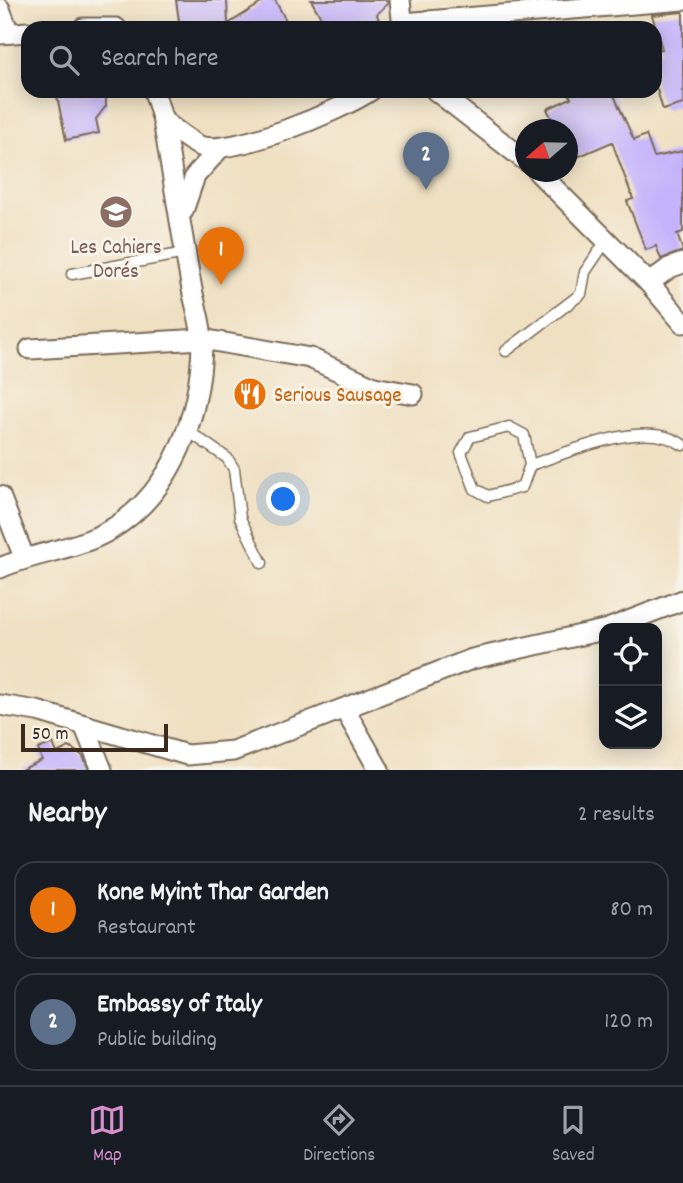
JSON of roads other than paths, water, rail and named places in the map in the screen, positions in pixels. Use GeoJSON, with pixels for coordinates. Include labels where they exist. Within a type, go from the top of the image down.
{"type":"FeatureCollection","features":[{"type":"Feature","properties":{"kind":"street"},"geometry":{"type":"LineString","coordinates":[[400,0],[402,21]]}},
{"type":"Feature","properties":{"kind":"street"},"geometry":{"type":"LineString","coordinates":[[436,21],[537,6],[683,0]]}},
{"type":"Feature","properties":{"kind":"street"},"geometry":{"type":"LineString","coordinates":[[0,9],[12,33]]}},
{"type":"Feature","properties":{"kind":"street"},"geometry":{"type":"LineString","coordinates":[[0,568],[24,557],[89,541],[135,512],[168,473],[188,431],[202,339],[163,121],[155,98]]}},
{"type":"Feature","properties":{"kind":"street"},"geometry":{"type":"LineString","coordinates":[[163,121],[200,146],[220,148],[296,125],[355,98]]}},
{"type":"Feature","properties":{"kind":"street"},"geometry":{"type":"LineString","coordinates":[[445,98],[515,152]]}},
{"type":"Feature","properties":{"kind":"street"},"geometry":{"type":"LineString","coordinates":[[181,222],[195,176],[220,148]]}},
{"type":"Feature","properties":{"kind":"street"},"geometry":{"type":"LineString","coordinates":[[548,182],[649,283],[683,323]]}},
{"type":"Feature","properties":{"kind":"street"},"geometry":{"type":"LineString","coordinates":[[649,283],[669,268],[683,263]]}},
{"type":"Feature","properties":{"kind":"street"},"geometry":{"type":"LineString","coordinates":[[30,349],[202,339],[310,358],[374,387],[414,394]]}},
{"type":"Feature","properties":{"kind":"street"},"geometry":{"type":"LineString","coordinates":[[0,496],[24,557]]}},
{"type":"Feature","properties":{"kind":"street"},"geometry":{"type":"LineString","coordinates":[[623,623],[683,600]]}},
{"type":"Feature","properties":{"kind":"street"},"geometry":{"type":"LineString","coordinates":[[0,705],[37,711],[187,755],[210,755],[233,751],[345,710],[472,659],[599,631]]}},
{"type":"Feature","properties":{"kind":"street"},"geometry":{"type":"LineString","coordinates":[[345,710],[379,770]]}},
{"type":"Feature","properties":{"kind":"street"},"geometry":{"type":"LineString","coordinates":[[84,725],[102,770]]}},
{"type":"Feature","properties":{"kind":"lane"},"geometry":{"type":"LineString","coordinates":[[506,351],[581,294],[585,272],[606,241]]}},
{"type":"Feature","properties":{"kind":"lane"},"geometry":{"type":"LineString","coordinates":[[72,274],[185,253]]}},
{"type":"Feature","properties":{"kind":"lane"},"geometry":{"type":"LineString","coordinates":[[509,427],[524,435],[530,465],[522,487],[488,496],[475,489],[461,453],[470,437],[509,427]]}},
{"type":"Feature","properties":{"kind":"lane"},"geometry":{"type":"LineString","coordinates":[[188,431],[227,458],[234,469],[240,518],[262,563]]}},
{"type":"Feature","properties":{"kind":"lane"},"geometry":{"type":"LineString","coordinates":[[530,465],[604,441],[642,433],[672,437],[683,444]]}},
{"type":"Feature","properties":{"kind":"place","name":"Embassy of Italy"},"geometry":{"type":"Point","coordinates":[426,190]}},
{"type":"Feature","properties":{"kind":"place","name":"Les Cahiers Dorés"},"geometry":{"type":"Point","coordinates":[116,212]}},
{"type":"Feature","properties":{"kind":"place","name":"Kone Myint Thar Garden"},"geometry":{"type":"Point","coordinates":[221,285]}},
{"type":"Feature","properties":{"kind":"place","name":"Serious Sausage"},"geometry":{"type":"Point","coordinates":[250,394]}}]}
